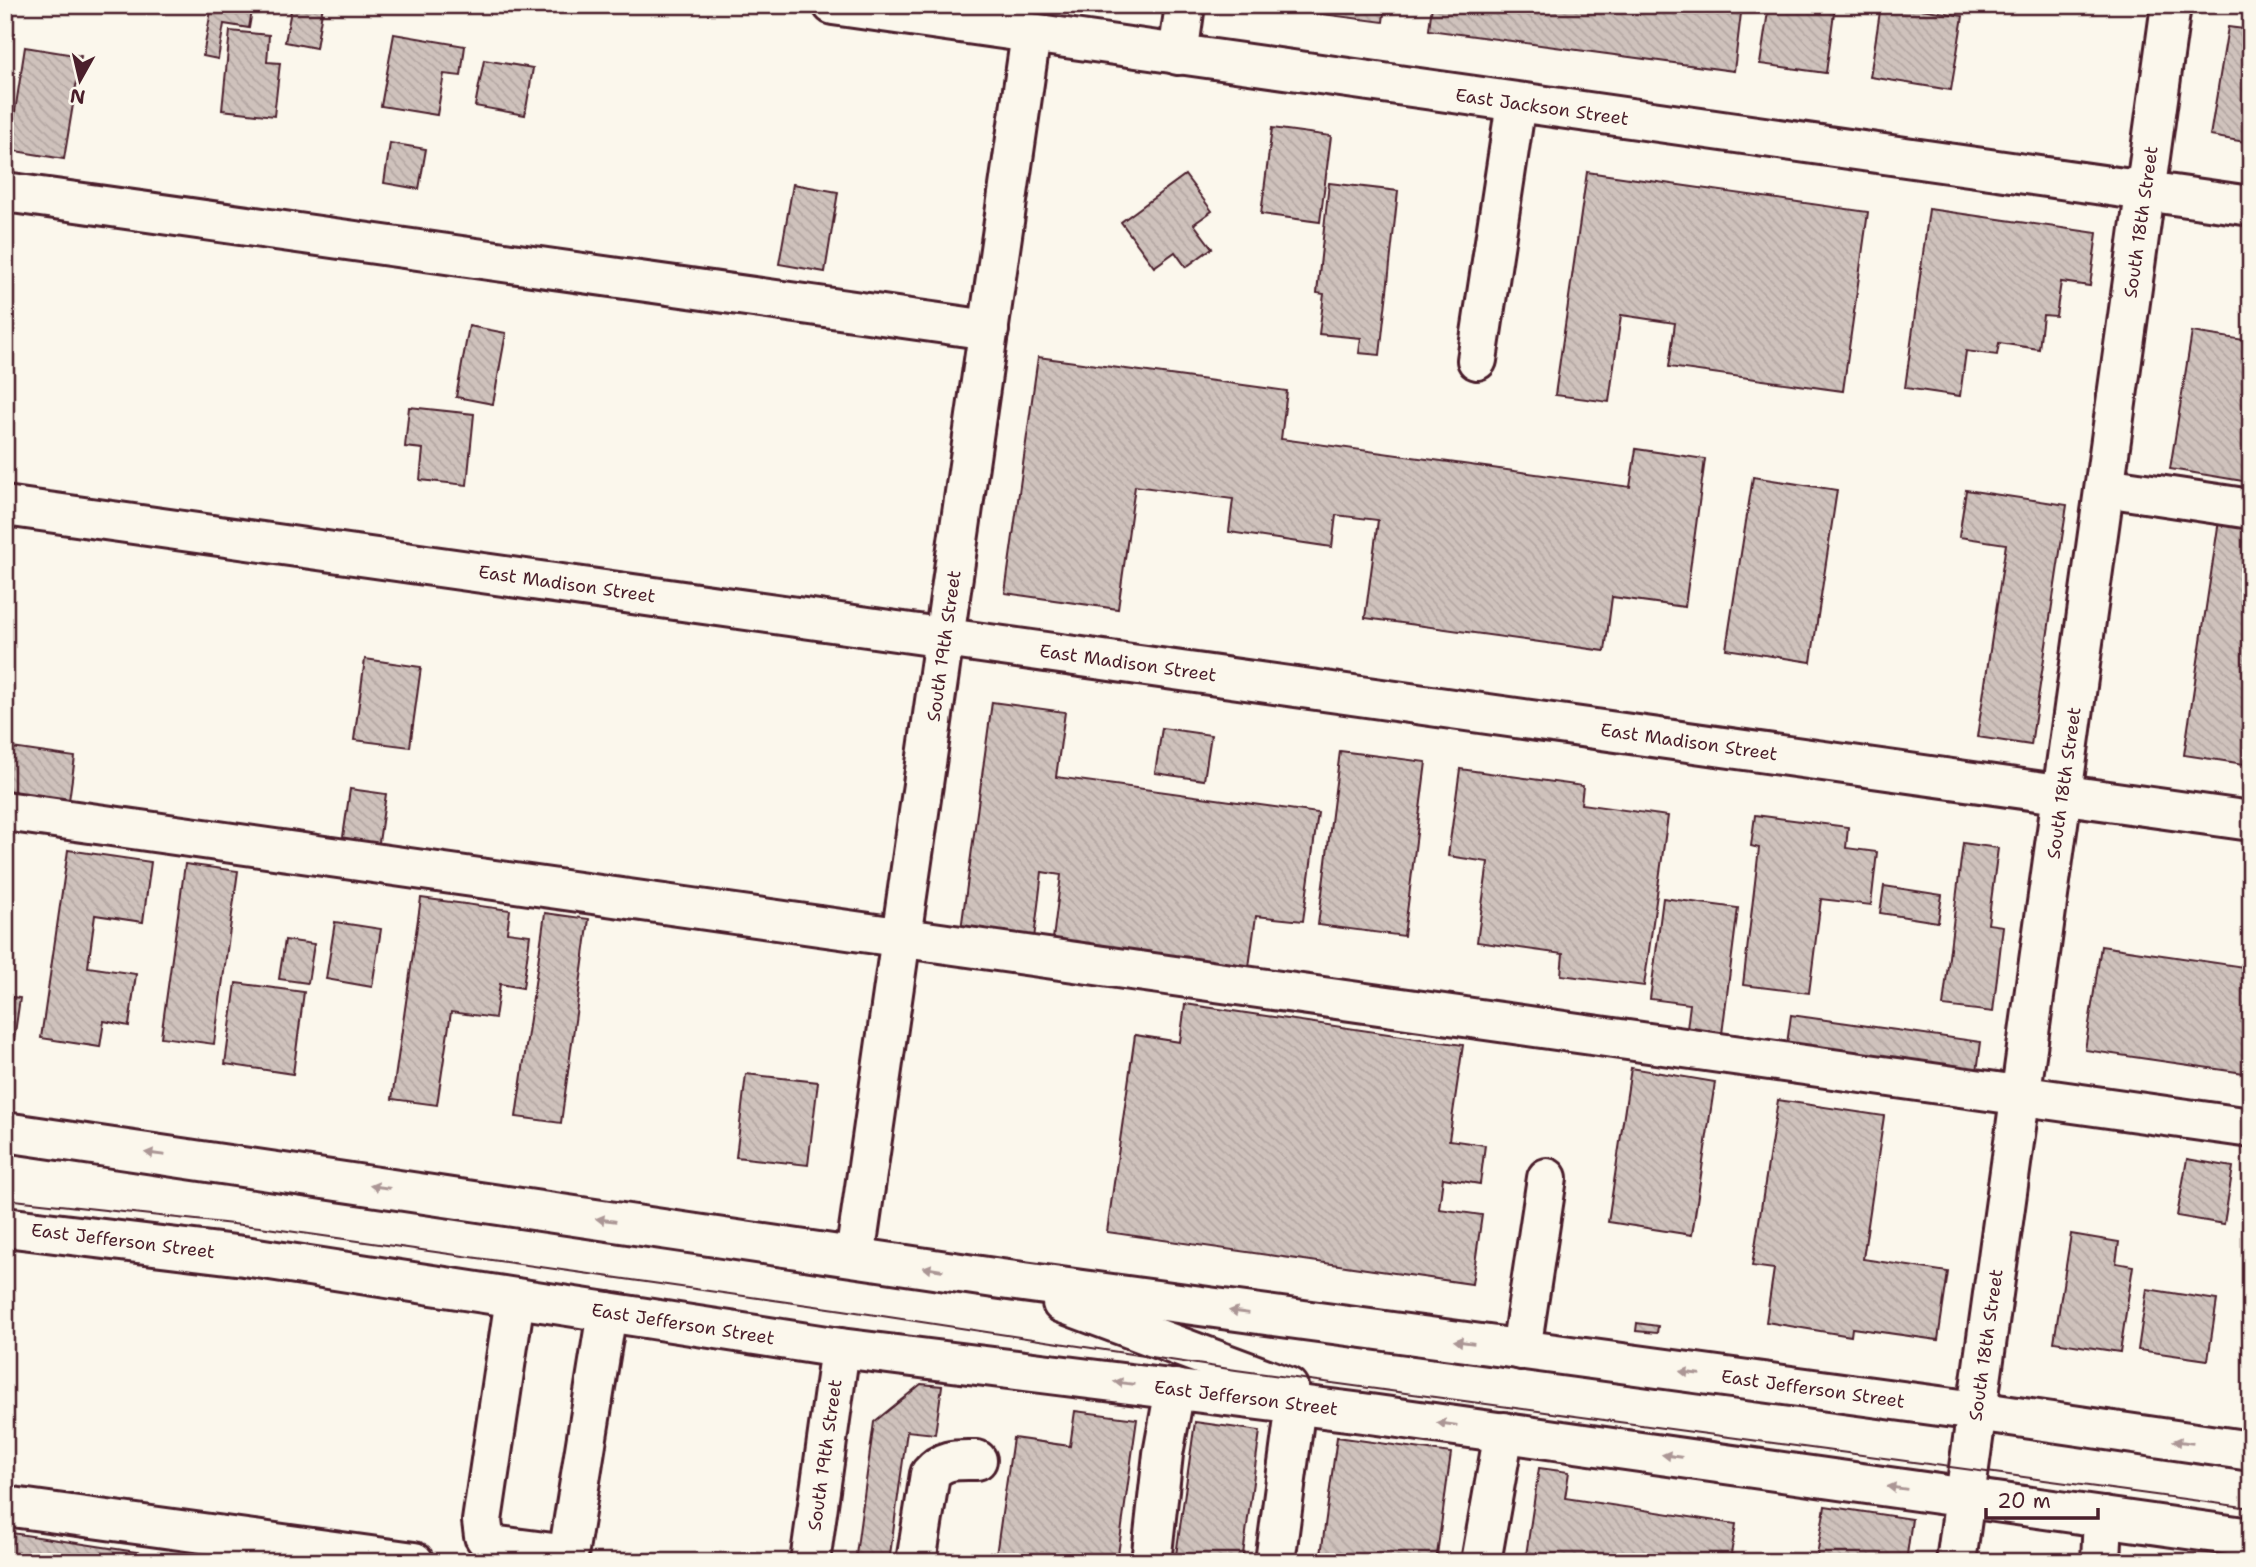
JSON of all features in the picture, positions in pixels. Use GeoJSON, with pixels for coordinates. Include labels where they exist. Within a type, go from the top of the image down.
{"type":"FeatureCollection","features":[{"type":"Feature","properties":{"kind":"street","name":"East Jackson Street"},"geometry":{"type":"LineString","coordinates":[[833,5],[897,10],[1031,34],[2251,206]]}},
{"type":"Feature","properties":{"kind":"street"},"geometry":{"type":"LineString","coordinates":[[1178,55],[1185,5]]}},
{"type":"Feature","properties":{"kind":"street","name":"South 18th Street"},"geometry":{"type":"LineString","coordinates":[[1956,1562],[2171,5]]}},
{"type":"Feature","properties":{"kind":"street","name":"South 19th Street"},"geometry":{"type":"LineString","coordinates":[[855,1257],[1031,34]]}},
{"type":"Feature","properties":{"kind":"street"},"geometry":{"type":"LineString","coordinates":[[1477,360],[1516,103]]}},
{"type":"Feature","properties":{"kind":"street"},"geometry":{"type":"LineString","coordinates":[[5,192],[989,330]]}},
{"type":"Feature","properties":{"kind":"street"},"geometry":{"type":"LineString","coordinates":[[2105,487],[2251,509]]}},
{"type":"Feature","properties":{"kind":"street","name":"East Madison Street"},"geometry":{"type":"LineString","coordinates":[[5,506],[2251,821]]}},
{"type":"Feature","properties":{"kind":"street"},"geometry":{"type":"LineString","coordinates":[[5,811],[2251,1128]]}},
{"type":"Feature","properties":{"kind":"street","name":"East Jefferson Street"},"geometry":{"type":"LineString","coordinates":[[5,1132],[1001,1279],[1976,1410],[2251,1451]]}},
{"type":"Feature","properties":{"kind":"street"},"geometry":{"type":"LineString","coordinates":[[1521,1350],[1547,1178]]}},
{"type":"Feature","properties":{"kind":"street","name":"East Jefferson Street"},"geometry":{"type":"LineString","coordinates":[[5,1227],[189,1248],[840,1348],[1363,1413],[2251,1538]]}},
{"type":"Feature","properties":{"kind":"street","name":"East Jefferson Street"},"geometry":{"type":"LineString","coordinates":[[1001,1279],[1236,1370],[1363,1413]]}},
{"type":"Feature","properties":{"kind":"street"},"geometry":{"type":"LineString","coordinates":[[514,1298],[484,1510],[484,1536],[491,1545],[568,1558],[607,1312]]}},
{"type":"Feature","properties":{"kind":"street","name":"South 19th Street"},"geometry":{"type":"LineString","coordinates":[[810,1562],[840,1348]]}},
{"type":"Feature","properties":{"kind":"street"},"geometry":{"type":"LineString","coordinates":[[1151,1562],[1163,1454],[1175,1389]]}},
{"type":"Feature","properties":{"kind":"street"},"geometry":{"type":"LineString","coordinates":[[1275,1562],[1296,1405]]}},
{"type":"Feature","properties":{"kind":"street"},"geometry":{"type":"LineString","coordinates":[[1481,1562],[1504,1432]]}},
{"type":"Feature","properties":{"kind":"street"},"geometry":{"type":"LineString","coordinates":[[916,1562],[930,1474],[937,1465],[950,1460],[977,1461]]}},
{"type":"Feature","properties":{"kind":"street"},"geometry":{"type":"LineString","coordinates":[[5,1506],[414,1562]]}},
{"type":"Feature","properties":{"kind":"street"},"geometry":{"type":"LineString","coordinates":[[2101,1562],[2103,1517]]}},
{"type":"Feature","properties":{"kind":"building"},"geometry":{"type":"Polygon","coordinates":[[[212,5],[253,5],[249,28],[224,24],[218,59],[203,56],[212,5]]]}},
{"type":"Feature","properties":{"kind":"building"},"geometry":{"type":"Polygon","coordinates":[[[292,5],[323,5],[316,48],[285,42],[292,5]]]}},
{"type":"Feature","properties":{"kind":"building"},"geometry":{"type":"Polygon","coordinates":[[[1300,5],[1385,5],[1383,22],[1299,11],[1300,5]]]}},
{"type":"Feature","properties":{"kind":"building"},"geometry":{"type":"Polygon","coordinates":[[[1432,5],[1742,5],[1734,71],[1429,30],[1432,5]]]}},
{"type":"Feature","properties":{"kind":"building"},"geometry":{"type":"Polygon","coordinates":[[[1769,5],[1835,5],[1826,73],[1760,64],[1769,5]]]}},
{"type":"Feature","properties":{"kind":"building"},"geometry":{"type":"Polygon","coordinates":[[[1881,5],[1898,5],[1963,16],[1951,90],[1870,77],[1881,5]]]}},
{"type":"Feature","properties":{"kind":"building"},"geometry":{"type":"Polygon","coordinates":[[[2228,27],[2251,30],[2251,143],[2210,136],[2228,27]]]}},
{"type":"Feature","properties":{"kind":"building"},"geometry":{"type":"Polygon","coordinates":[[[230,31],[269,35],[267,62],[280,63],[274,116],[222,110],[230,31]]]}},
{"type":"Feature","properties":{"kind":"building"},"geometry":{"type":"Polygon","coordinates":[[[394,34],[465,46],[461,76],[444,74],[437,115],[381,106],[394,34]]]}},
{"type":"Feature","properties":{"kind":"building"},"geometry":{"type":"Polygon","coordinates":[[[25,47],[81,56],[64,159],[9,150],[25,47]]]}},
{"type":"Feature","properties":{"kind":"building"},"geometry":{"type":"Polygon","coordinates":[[[484,60],[533,68],[525,115],[475,106],[484,60]]]}},
{"type":"Feature","properties":{"kind":"building"},"geometry":{"type":"Polygon","coordinates":[[[1272,128],[1331,136],[1320,222],[1261,214],[1272,128]]]}},
{"type":"Feature","properties":{"kind":"building"},"geometry":{"type":"Polygon","coordinates":[[[390,143],[426,149],[419,189],[384,183],[390,143]]]}},
{"type":"Feature","properties":{"kind":"building"},"geometry":{"type":"Polygon","coordinates":[[[1587,172],[1868,212],[1843,391],[1669,367],[1675,323],[1621,315],[1609,402],[1555,395],[1587,172]]]}},
{"type":"Feature","properties":{"kind":"building"},"geometry":{"type":"Polygon","coordinates":[[[1185,175],[1212,211],[1194,224],[1212,248],[1186,267],[1175,252],[1154,267],[1121,222],[1185,175]]]}},
{"type":"Feature","properties":{"kind":"building"},"geometry":{"type":"Polygon","coordinates":[[[1329,183],[1398,191],[1380,355],[1359,353],[1361,338],[1319,334],[1324,294],[1317,293],[1329,183]]]}},
{"type":"Feature","properties":{"kind":"building"},"geometry":{"type":"Polygon","coordinates":[[[793,184],[838,192],[825,272],[779,264],[793,184]]]}},
{"type":"Feature","properties":{"kind":"building"},"geometry":{"type":"Polygon","coordinates":[[[1929,209],[2097,233],[2090,286],[2061,282],[2056,316],[2043,315],[2039,349],[1999,343],[1997,355],[1966,351],[1960,396],[1905,388],[1929,209]]]}},
{"type":"Feature","properties":{"kind":"building"},"geometry":{"type":"Polygon","coordinates":[[[469,326],[506,333],[493,404],[456,397],[469,326]]]}},
{"type":"Feature","properties":{"kind":"building"},"geometry":{"type":"Polygon","coordinates":[[[2192,332],[2251,341],[2249,482],[2170,469],[2192,332]]]}},
{"type":"Feature","properties":{"kind":"building"},"geometry":{"type":"Polygon","coordinates":[[[1038,357],[1287,391],[1281,439],[1630,487],[1636,449],[1705,459],[1685,607],[1612,597],[1605,651],[1365,618],[1378,520],[1336,515],[1332,547],[1229,532],[1233,499],[1135,486],[1118,609],[1005,593],[1038,357]]]}},
{"type":"Feature","properties":{"kind":"building"},"geometry":{"type":"Polygon","coordinates":[[[409,407],[474,414],[467,485],[420,480],[423,449],[405,447],[409,407]]]}},
{"type":"Feature","properties":{"kind":"building"},"geometry":{"type":"Polygon","coordinates":[[[1753,477],[1837,490],[1811,662],[1726,649],[1753,477]]]}},
{"type":"Feature","properties":{"kind":"building"},"geometry":{"type":"Polygon","coordinates":[[[1966,490],[2067,505],[2031,745],[1977,737],[2006,544],[1959,537],[1966,490]]]}},
{"type":"Feature","properties":{"kind":"building"},"geometry":{"type":"Polygon","coordinates":[[[2219,520],[2251,525],[2251,765],[2184,755],[2219,520]]]}},
{"type":"Feature","properties":{"kind":"building"},"geometry":{"type":"Polygon","coordinates":[[[365,659],[421,667],[410,747],[354,740],[365,659]]]}},
{"type":"Feature","properties":{"kind":"building"},"geometry":{"type":"Polygon","coordinates":[[[992,702],[1065,712],[1056,777],[1318,813],[1303,921],[1256,916],[1248,974],[1052,947],[1061,875],[1042,872],[1033,947],[960,937],[992,702]]]}},
{"type":"Feature","properties":{"kind":"building"},"geometry":{"type":"Polygon","coordinates":[[[1162,728],[1211,735],[1204,780],[1155,773],[1162,728]]]}},
{"type":"Feature","properties":{"kind":"building"},"geometry":{"type":"Polygon","coordinates":[[[5,747],[75,757],[68,808],[5,799],[5,747]]]}},
{"type":"Feature","properties":{"kind":"building"},"geometry":{"type":"Polygon","coordinates":[[[1340,751],[1426,762],[1404,936],[1318,925],[1340,751]]]}},
{"type":"Feature","properties":{"kind":"building"},"geometry":{"type":"Polygon","coordinates":[[[1460,769],[1583,786],[1581,804],[1668,816],[1644,986],[1561,975],[1563,954],[1477,942],[1488,862],[1448,856],[1460,769]]]}},
{"type":"Feature","properties":{"kind":"building"},"geometry":{"type":"Polygon","coordinates":[[[350,789],[386,794],[378,849],[342,844],[350,789]]]}},
{"type":"Feature","properties":{"kind":"building"},"geometry":{"type":"Polygon","coordinates":[[[1755,815],[1848,827],[1846,848],[1877,852],[1871,905],[1821,899],[1809,993],[1743,985],[1759,848],[1751,846],[1755,815]]]}},
{"type":"Feature","properties":{"kind":"building"},"geometry":{"type":"Polygon","coordinates":[[[1963,843],[1998,848],[1988,924],[2003,926],[1993,1012],[1943,1006],[1963,843]]]}},
{"type":"Feature","properties":{"kind":"building"},"geometry":{"type":"Polygon","coordinates":[[[68,850],[151,862],[143,922],[95,915],[88,967],[136,974],[129,1026],[104,1021],[100,1047],[41,1038],[68,850]]]}},
{"type":"Feature","properties":{"kind":"building"},"geometry":{"type":"Polygon","coordinates":[[[185,864],[238,871],[214,1044],[161,1037],[185,864]]]}},
{"type":"Feature","properties":{"kind":"building"},"geometry":{"type":"Polygon","coordinates":[[[1884,886],[1942,895],[1938,922],[1880,913],[1884,886]]]}},
{"type":"Feature","properties":{"kind":"building"},"geometry":{"type":"Polygon","coordinates":[[[421,898],[510,910],[507,932],[530,935],[523,988],[500,984],[495,1018],[451,1012],[437,1105],[392,1099],[421,898]]]}},
{"type":"Feature","properties":{"kind":"building"},"geometry":{"type":"Polygon","coordinates":[[[1663,898],[1738,908],[1721,1042],[1686,1037],[1690,1004],[1650,999],[1663,898]]]}},
{"type":"Feature","properties":{"kind":"building"},"geometry":{"type":"Polygon","coordinates":[[[545,913],[589,919],[561,1123],[516,1117],[545,913]]]}},
{"type":"Feature","properties":{"kind":"building"},"geometry":{"type":"Polygon","coordinates":[[[335,922],[381,929],[372,987],[326,979],[335,922]]]}},
{"type":"Feature","properties":{"kind":"building"},"geometry":{"type":"Polygon","coordinates":[[[285,940],[314,944],[308,983],[279,979],[285,940]]]}},
{"type":"Feature","properties":{"kind":"building"},"geometry":{"type":"Polygon","coordinates":[[[2101,946],[2251,968],[2251,1074],[2085,1050],[2101,946]]]}},
{"type":"Feature","properties":{"kind":"building"},"geometry":{"type":"Polygon","coordinates":[[[236,983],[304,992],[293,1074],[225,1064],[236,983]]]}},
{"type":"Feature","properties":{"kind":"building"},"geometry":{"type":"Polygon","coordinates":[[[5,996],[20,998],[14,1040],[5,1039],[5,996]]]}},
{"type":"Feature","properties":{"kind":"building"},"geometry":{"type":"Polygon","coordinates":[[[1185,1004],[1463,1045],[1449,1140],[1485,1145],[1480,1184],[1443,1178],[1439,1209],[1482,1215],[1472,1284],[1107,1232],[1135,1035],[1180,1042],[1185,1004]]]}},
{"type":"Feature","properties":{"kind":"building"},"geometry":{"type":"Polygon","coordinates":[[[1791,1015],[1981,1042],[1976,1079],[1786,1051],[1791,1015]]]}},
{"type":"Feature","properties":{"kind":"building"},"geometry":{"type":"Polygon","coordinates":[[[1631,1068],[1715,1082],[1692,1235],[1608,1222],[1631,1068]]]}},
{"type":"Feature","properties":{"kind":"building"},"geometry":{"type":"Polygon","coordinates":[[[746,1074],[818,1082],[808,1165],[736,1157],[746,1074]]]}},
{"type":"Feature","properties":{"kind":"building"},"geometry":{"type":"Polygon","coordinates":[[[1778,1100],[1884,1116],[1863,1259],[1948,1272],[1938,1340],[1852,1328],[1851,1336],[1766,1322],[1774,1269],[1752,1266],[1778,1100]]]}},
{"type":"Feature","properties":{"kind":"building"},"geometry":{"type":"Polygon","coordinates":[[[2187,1159],[2233,1167],[2224,1224],[2177,1216],[2187,1159]]]}},
{"type":"Feature","properties":{"kind":"building"},"geometry":{"type":"Polygon","coordinates":[[[2071,1234],[2119,1242],[2116,1263],[2133,1266],[2120,1352],[2054,1342],[2071,1234]]]}},
{"type":"Feature","properties":{"kind":"building"},"geometry":{"type":"Polygon","coordinates":[[[2147,1289],[2217,1300],[2208,1360],[2138,1350],[2147,1289]]]}},
{"type":"Feature","properties":{"kind":"building"},"geometry":{"type":"Polygon","coordinates":[[[1637,1323],[1658,1326],[1657,1333],[1636,1331],[1637,1323]]]}},
{"type":"Feature","properties":{"kind":"building"},"geometry":{"type":"Polygon","coordinates":[[[921,1384],[942,1386],[935,1434],[907,1431],[889,1562],[855,1562],[874,1422],[921,1384]]]}},
{"type":"Feature","properties":{"kind":"building"},"geometry":{"type":"Polygon","coordinates":[[[1075,1411],[1137,1419],[1117,1562],[995,1562],[1013,1438],[1070,1446],[1075,1411]]]}},
{"type":"Feature","properties":{"kind":"building"},"geometry":{"type":"Polygon","coordinates":[[[1195,1422],[1260,1431],[1242,1562],[1175,1562],[1195,1422]]]}},
{"type":"Feature","properties":{"kind":"building"},"geometry":{"type":"Polygon","coordinates":[[[1337,1437],[1451,1453],[1436,1562],[1320,1562],[1337,1437]]]}},
{"type":"Feature","properties":{"kind":"building"},"geometry":{"type":"Polygon","coordinates":[[[1539,1468],[1569,1472],[1565,1498],[1736,1524],[1731,1554],[1782,1562],[1525,1562],[1539,1468]]]}},
{"type":"Feature","properties":{"kind":"building"},"geometry":{"type":"Polygon","coordinates":[[[1825,1506],[1912,1519],[1906,1562],[1816,1562],[1825,1506]]]}},
{"type":"Feature","properties":{"kind":"building"},"geometry":{"type":"Polygon","coordinates":[[[5,1532],[202,1562],[5,1562],[5,1532]]]}},
{"type":"Feature","properties":{"kind":"tram line"},"geometry":{"type":"LineString","coordinates":[[5,1199],[260,1227],[843,1310],[1236,1370],[2251,1508]]}}]}
